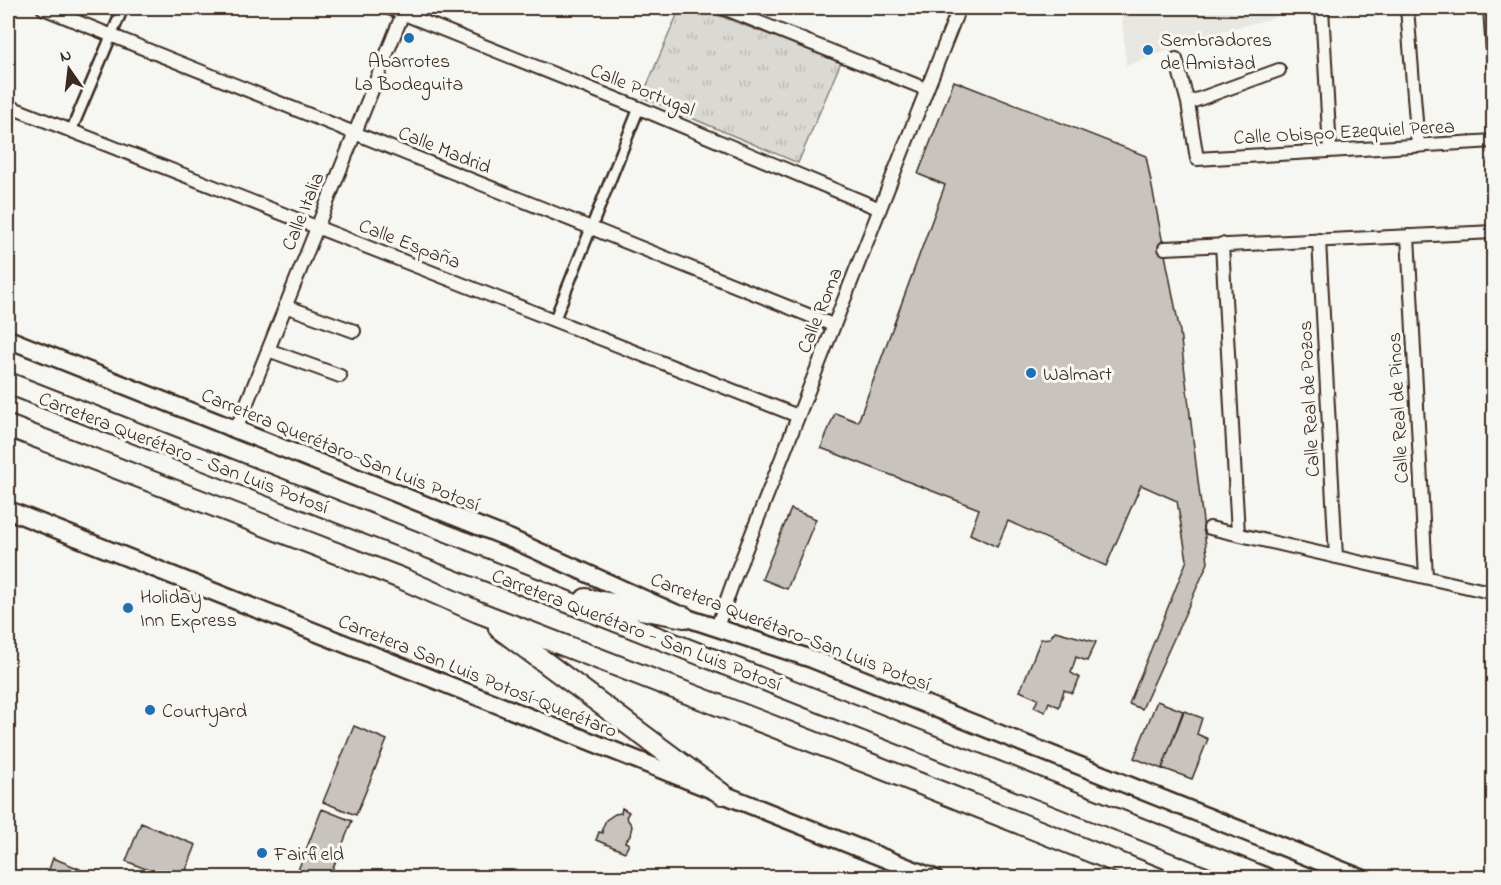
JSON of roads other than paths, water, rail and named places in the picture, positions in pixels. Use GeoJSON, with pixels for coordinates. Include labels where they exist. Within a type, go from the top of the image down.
{"type":"FeatureCollection","features":[{"type":"Feature","properties":{"kind":"highway","name":"Carretera Querétaro - San Luis Potosí"},"geometry":{"type":"LineString","coordinates":[[8,383],[1265,878]]}},
{"type":"Feature","properties":{"kind":"highway","name":"Carretera Querétaro - San Luis Potosí"},"geometry":{"type":"LineString","coordinates":[[8,426],[403,579],[478,612],[878,766],[1157,878]]}},
{"type":"Feature","properties":{"kind":"highway"},"geometry":{"type":"LineString","coordinates":[[540,591],[684,617]]}},
{"type":"Feature","properties":{"kind":"highway"},"geometry":{"type":"LineString","coordinates":[[478,612],[722,794]]}},
{"type":"Feature","properties":{"kind":"main road","name":"Carretera Querétaro-San Luis Potosí"},"geometry":{"type":"LineString","coordinates":[[8,339],[511,539],[684,617],[812,659],[1361,878]]}},
{"type":"Feature","properties":{"kind":"main road","name":"Carretera San Luis Potosí-Querétaro"},"geometry":{"type":"LineString","coordinates":[[8,510],[934,878]]}},
{"type":"Feature","properties":{"kind":"street","name":"Calle Madrid"},"geometry":{"type":"LineString","coordinates":[[43,8],[833,325]]}},
{"type":"Feature","properties":{"kind":"street"},"geometry":{"type":"LineString","coordinates":[[71,131],[123,8]]}},
{"type":"Feature","properties":{"kind":"street","name":"Calle Portugal"},"geometry":{"type":"LineString","coordinates":[[389,8],[404,10],[880,209]]}},
{"type":"Feature","properties":{"kind":"street"},"geometry":{"type":"LineString","coordinates":[[723,8],[926,89]]}},
{"type":"Feature","properties":{"kind":"street","name":"Calle Roma"},"geometry":{"type":"LineString","coordinates":[[717,627],[833,325],[959,8]]}},
{"type":"Feature","properties":{"kind":"street"},"geometry":{"type":"LineString","coordinates":[[1322,8],[1330,151]]}},
{"type":"Feature","properties":{"kind":"street"},"geometry":{"type":"LineString","coordinates":[[1407,8],[1418,146]]}},
{"type":"Feature","properties":{"kind":"street"},"geometry":{"type":"LineString","coordinates":[[1490,8],[1494,69]]}},
{"type":"Feature","properties":{"kind":"street","name":"Calle Italia"},"geometry":{"type":"LineString","coordinates":[[236,430],[404,10]]}},
{"type":"Feature","properties":{"kind":"street"},"geometry":{"type":"LineString","coordinates":[[1176,59],[1188,103],[1279,70]]}},
{"type":"Feature","properties":{"kind":"street","name":"Calle Obispo Ezequiel Perea"},"geometry":{"type":"LineString","coordinates":[[1188,103],[1197,159],[1494,141]]}},
{"type":"Feature","properties":{"kind":"street","name":"Calle España"},"geometry":{"type":"LineString","coordinates":[[8,106],[798,417]]}},
{"type":"Feature","properties":{"kind":"street"},"geometry":{"type":"LineString","coordinates":[[554,321],[639,108]]}},
{"type":"Feature","properties":{"kind":"street"},"geometry":{"type":"LineString","coordinates":[[1165,248],[1494,232]]}},
{"type":"Feature","properties":{"kind":"street","name":"Calle Real de Pinos"},"geometry":{"type":"LineString","coordinates":[[1408,236],[1426,578]]}},
{"type":"Feature","properties":{"kind":"street","name":"Calle Real de Pozos"},"geometry":{"type":"LineString","coordinates":[[1319,240],[1336,557]]}},
{"type":"Feature","properties":{"kind":"street"},"geometry":{"type":"LineString","coordinates":[[1222,244],[1238,534]]}},
{"type":"Feature","properties":{"kind":"street"},"geometry":{"type":"LineString","coordinates":[[285,306],[354,331]]}},
{"type":"Feature","properties":{"kind":"street"},"geometry":{"type":"LineString","coordinates":[[268,350],[340,376]]}},
{"type":"Feature","properties":{"kind":"street"},"geometry":{"type":"LineString","coordinates":[[1210,528],[1494,593]]}},
{"type":"Feature","properties":{"kind":"place","name":"Abarrotes La Bodeguita"},"geometry":{"type":"Point","coordinates":[409,38]}},
{"type":"Feature","properties":{"kind":"place","name":"Sembradores de Amistad"},"geometry":{"type":"Point","coordinates":[1148,50]}},
{"type":"Feature","properties":{"kind":"place","name":"Walmart"},"geometry":{"type":"Point","coordinates":[1031,373]}},
{"type":"Feature","properties":{"kind":"place","name":"Holiday Inn Express"},"geometry":{"type":"Point","coordinates":[128,608]}},
{"type":"Feature","properties":{"kind":"place","name":"Courtyard"},"geometry":{"type":"Point","coordinates":[150,710]}},
{"type":"Feature","properties":{"kind":"place","name":"Fairfield"},"geometry":{"type":"Point","coordinates":[262,853]}}]}
